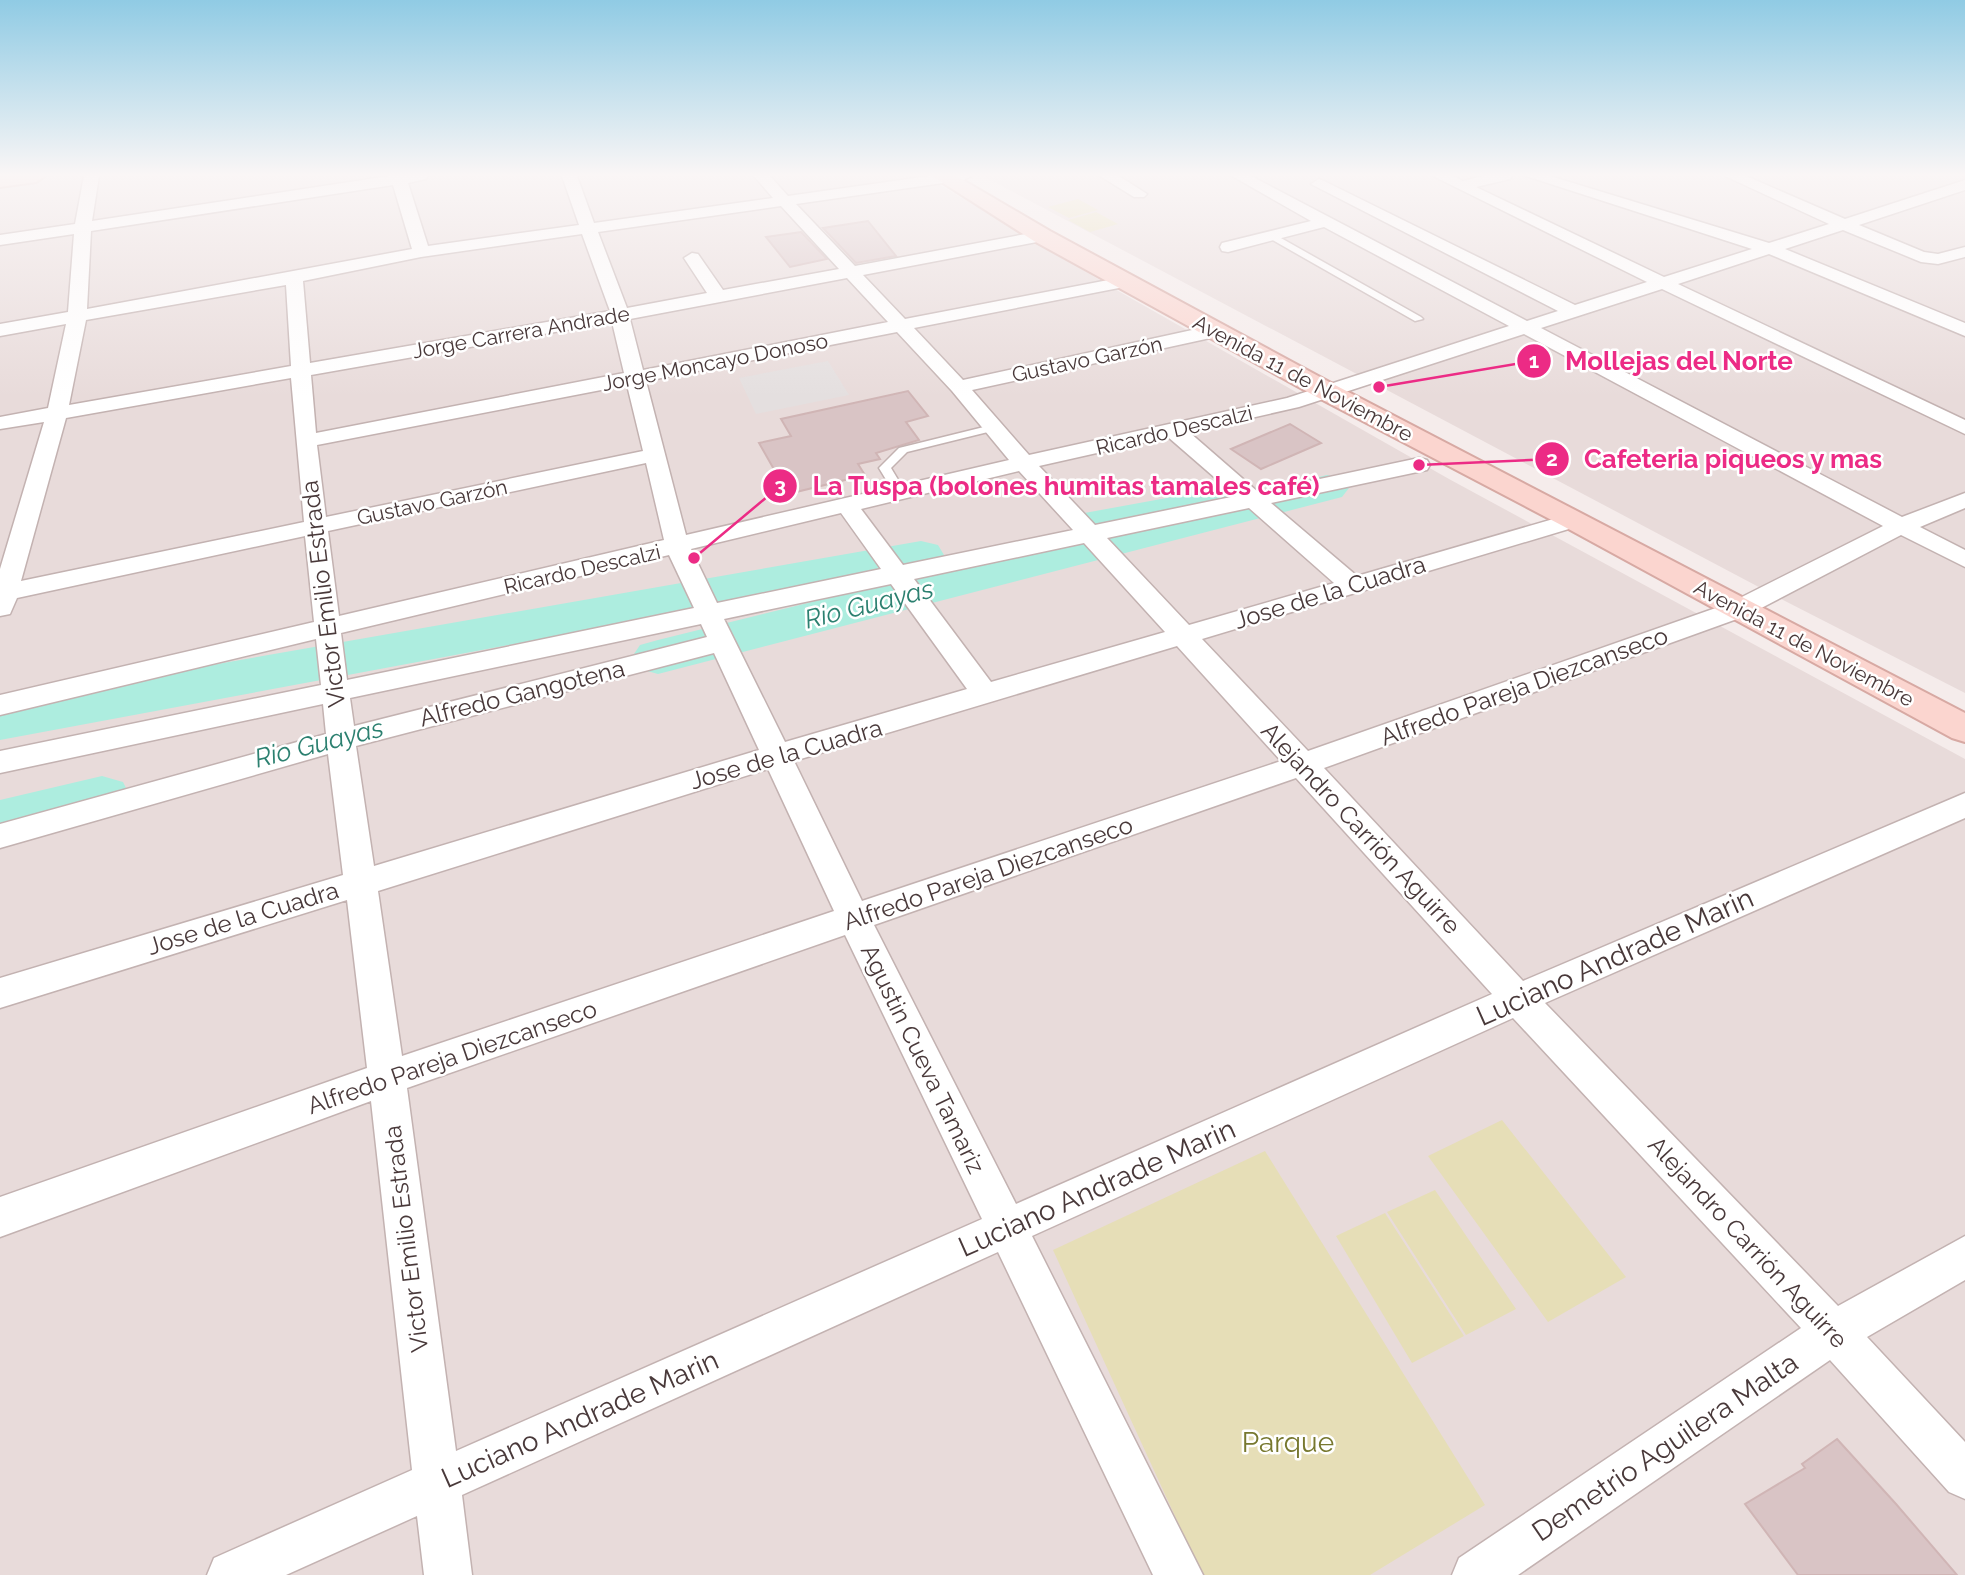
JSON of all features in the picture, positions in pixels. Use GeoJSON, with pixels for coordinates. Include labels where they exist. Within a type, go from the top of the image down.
{"type":"FeatureCollection","features":[{"type":"Feature","properties":{"kind":"street"},"geometry":{"type":"LineString","coordinates":[[3,602],[58,413],[77,317],[81,250]]}},
{"type":"Feature","properties":{"kind":"street"},"geometry":{"type":"LineString","coordinates":[[0,330],[294,278],[432,250]]}},
{"type":"Feature","properties":{"kind":"street","name":"Agustin Cueva Tamariz"},"geometry":{"type":"LineString","coordinates":[[596,250],[620,315],[677,546],[854,919],[1180,1575]]}},
{"type":"Feature","properties":{"kind":"street","name":"Alejandro Carrión Aguirre"},"geometry":{"type":"LineString","coordinates":[[831,250],[1518,999],[1834,1332],[1965,1476]]}},
{"type":"Feature","properties":{"kind":"street","name":"Jorge Carrera Andrade"},"geometry":{"type":"LineString","coordinates":[[0,423],[620,315],[971,250]]}},
{"type":"Feature","properties":{"kind":"street","name":"Avenida 11 de Noviembre"},"geometry":{"type":"LineString","coordinates":[[1066,250],[1215,331],[1335,387],[1747,604],[1965,729]]}},
{"type":"Feature","properties":{"kind":"street","name":"Avenida 11 de Noviembre"},"geometry":{"type":"LineString","coordinates":[[1087,250],[1574,520],[1965,708]]}},
{"type":"Feature","properties":{"kind":"street"},"geometry":{"type":"LineString","coordinates":[[1377,250],[1965,560]]}},
{"type":"Feature","properties":{"kind":"street"},"geometry":{"type":"LineString","coordinates":[[1448,250],[1574,313]]}},
{"type":"Feature","properties":{"kind":"street"},"geometry":{"type":"LineString","coordinates":[[1594,250],[1965,429]]}},
{"type":"Feature","properties":{"kind":"street","name":"Ricardo Descalzi"},"geometry":{"type":"LineString","coordinates":[[0,705],[1024,463],[1292,403],[1766,250]]}},
{"type":"Feature","properties":{"kind":"street"},"geometry":{"type":"LineString","coordinates":[[1775,250],[1965,329]]}},
{"type":"Feature","properties":{"kind":"street"},"geometry":{"type":"LineString","coordinates":[[1905,250],[1922,257],[1938,259],[1965,252]]}},
{"type":"Feature","properties":{"kind":"street"},"geometry":{"type":"LineString","coordinates":[[692,258],[718,296]]}},
{"type":"Feature","properties":{"kind":"street","name":"Victor Emilio Estrada"},"geometry":{"type":"LineString","coordinates":[[294,278],[306,441],[327,629],[387,1078],[448,1575]]}},
{"type":"Feature","properties":{"kind":"street","name":"Jorge Moncayo Donoso"},"geometry":{"type":"LineString","coordinates":[[306,441],[1124,282]]}},
{"type":"Feature","properties":{"kind":"street","name":"Gustavo Garzón"},"geometry":{"type":"LineString","coordinates":[[959,387],[1215,331]]}},
{"type":"Feature","properties":{"kind":"street"},"geometry":{"type":"LineString","coordinates":[[1173,430],[1353,586]]}},
{"type":"Feature","properties":{"kind":"street","name":"Gustavo Garzón"},"geometry":{"type":"LineString","coordinates":[[3,602],[315,527],[653,455]]}},
{"type":"Feature","properties":{"kind":"street"},"geometry":{"type":"LineString","coordinates":[[0,751],[1412,467],[0,762]]}},
{"type":"Feature","properties":{"kind":"street","name":"Alfredo Pareja Diezcanseco"},"geometry":{"type":"LineString","coordinates":[[0,1217],[387,1078],[1304,764],[1747,604],[1901,526],[1965,500]]}},
{"type":"Feature","properties":{"kind":"street"},"geometry":{"type":"LineString","coordinates":[[847,506],[986,695]]}},
{"type":"Feature","properties":{"kind":"street","name":"Jose de la Cuadra"},"geometry":{"type":"LineString","coordinates":[[0,993],[778,755],[1574,520]]}},
{"type":"Feature","properties":{"kind":"street","name":"Alfredo Gangotena"},"geometry":{"type":"LineString","coordinates":[[0,836],[341,740],[722,642]]}},
{"type":"Feature","properties":{"kind":"street","name":"Luciano Andrade Marin"},"geometry":{"type":"LineString","coordinates":[[231,1575],[1518,999],[1965,805]]}},
{"type":"Feature","properties":{"kind":"street","name":"Demetrio Aguilera Malta"},"geometry":{"type":"LineString","coordinates":[[1476,1575],[1834,1332],[1965,1257]]}},
{"type":"Feature","properties":{"kind":"lane"},"geometry":{"type":"LineString","coordinates":[[1296,250],[1418,319]]}},
{"type":"Feature","properties":{"kind":"lane"},"geometry":{"type":"LineString","coordinates":[[900,493],[885,468],[895,455],[903,450],[992,428]]}},
{"type":"Feature","properties":{"kind":"shaded area"},"geometry":{"type":"Polygon","coordinates":[[[0,250],[1049,250],[1449,479],[1965,759],[1965,1575],[0,1575],[0,250]]]}},
{"type":"Feature","properties":{"kind":"shaded area"},"geometry":{"type":"Polygon","coordinates":[[[1122,250],[1965,250],[1965,693],[1785,601],[1122,250]]]}},
{"type":"Feature","properties":{"kind":"shaded area"},"geometry":{"type":"Polygon","coordinates":[[[828,361],[849,395],[756,414],[739,378],[828,361]]]}},
{"type":"Feature","properties":{"kind":"green space"},"geometry":{"type":"Polygon","coordinates":[[[1502,1120],[1626,1277],[1548,1322],[1428,1156],[1502,1120]]]}},
{"type":"Feature","properties":{"kind":"green space","name":"Parque"},"geometry":{"type":"Polygon","coordinates":[[[1265,1151],[1485,1505],[1370,1575],[1202,1575],[1053,1250],[1265,1151]]]}},
{"type":"Feature","properties":{"kind":"green space"},"geometry":{"type":"Polygon","coordinates":[[[1435,1190],[1516,1309],[1466,1335],[1387,1212],[1435,1190]]]}},
{"type":"Feature","properties":{"kind":"green space"},"geometry":{"type":"Polygon","coordinates":[[[1385,1213],[1464,1336],[1412,1363],[1336,1236],[1385,1213]]]}},
{"type":"Feature","properties":{"kind":"building"},"geometry":{"type":"Polygon","coordinates":[[[776,250],[818,250],[827,259],[790,267],[776,250]]]}},
{"type":"Feature","properties":{"kind":"building"},"geometry":{"type":"Polygon","coordinates":[[[843,250],[891,250],[896,256],[856,263],[843,250]]]}},
{"type":"Feature","properties":{"kind":"building"},"geometry":{"type":"Polygon","coordinates":[[[908,391],[928,416],[906,422],[919,440],[876,453],[880,459],[858,464],[865,475],[788,494],[759,443],[791,436],[781,419],[908,391]]]}},
{"type":"Feature","properties":{"kind":"building"},"geometry":{"type":"Polygon","coordinates":[[[1290,424],[1321,443],[1261,469],[1231,449],[1290,424]]]}},
{"type":"Feature","properties":{"kind":"building"},"geometry":{"type":"Polygon","coordinates":[[[1837,1439],[1957,1575],[1798,1575],[1745,1504],[1805,1468],[1802,1464],[1837,1439]]]}},
{"type":"Feature","properties":{"kind":"waterway","name":"Rio Guayas"},"geometry":{"type":"LineString","coordinates":[[658,657],[1327,488]]}},
{"type":"Feature","properties":{"kind":"waterway","name":"Rio Guayas"},"geometry":{"type":"LineString","coordinates":[[1095,524],[1227,500]]}},
{"type":"Feature","properties":{"kind":"waterway","name":"Rio Guayas"},"geometry":{"type":"LineString","coordinates":[[0,721],[921,555]]}},
{"type":"Feature","properties":{"kind":"waterway","name":"Rio Guayas"},"geometry":{"type":"LineString","coordinates":[[0,823],[102,798]]}},
{"type":"Feature","properties":{"kind":"place","name":"Mollejas del Norte"},"geometry":{"type":"Point","coordinates":[1379,387]}},
{"type":"Feature","properties":{"kind":"place","name":"Cafeteria piqueos y mas"},"geometry":{"type":"Point","coordinates":[1419,465]}},
{"type":"Feature","properties":{"kind":"place","name":"La Tuspa (bolones humitas tamales café)"},"geometry":{"type":"Point","coordinates":[694,558]}}]}
